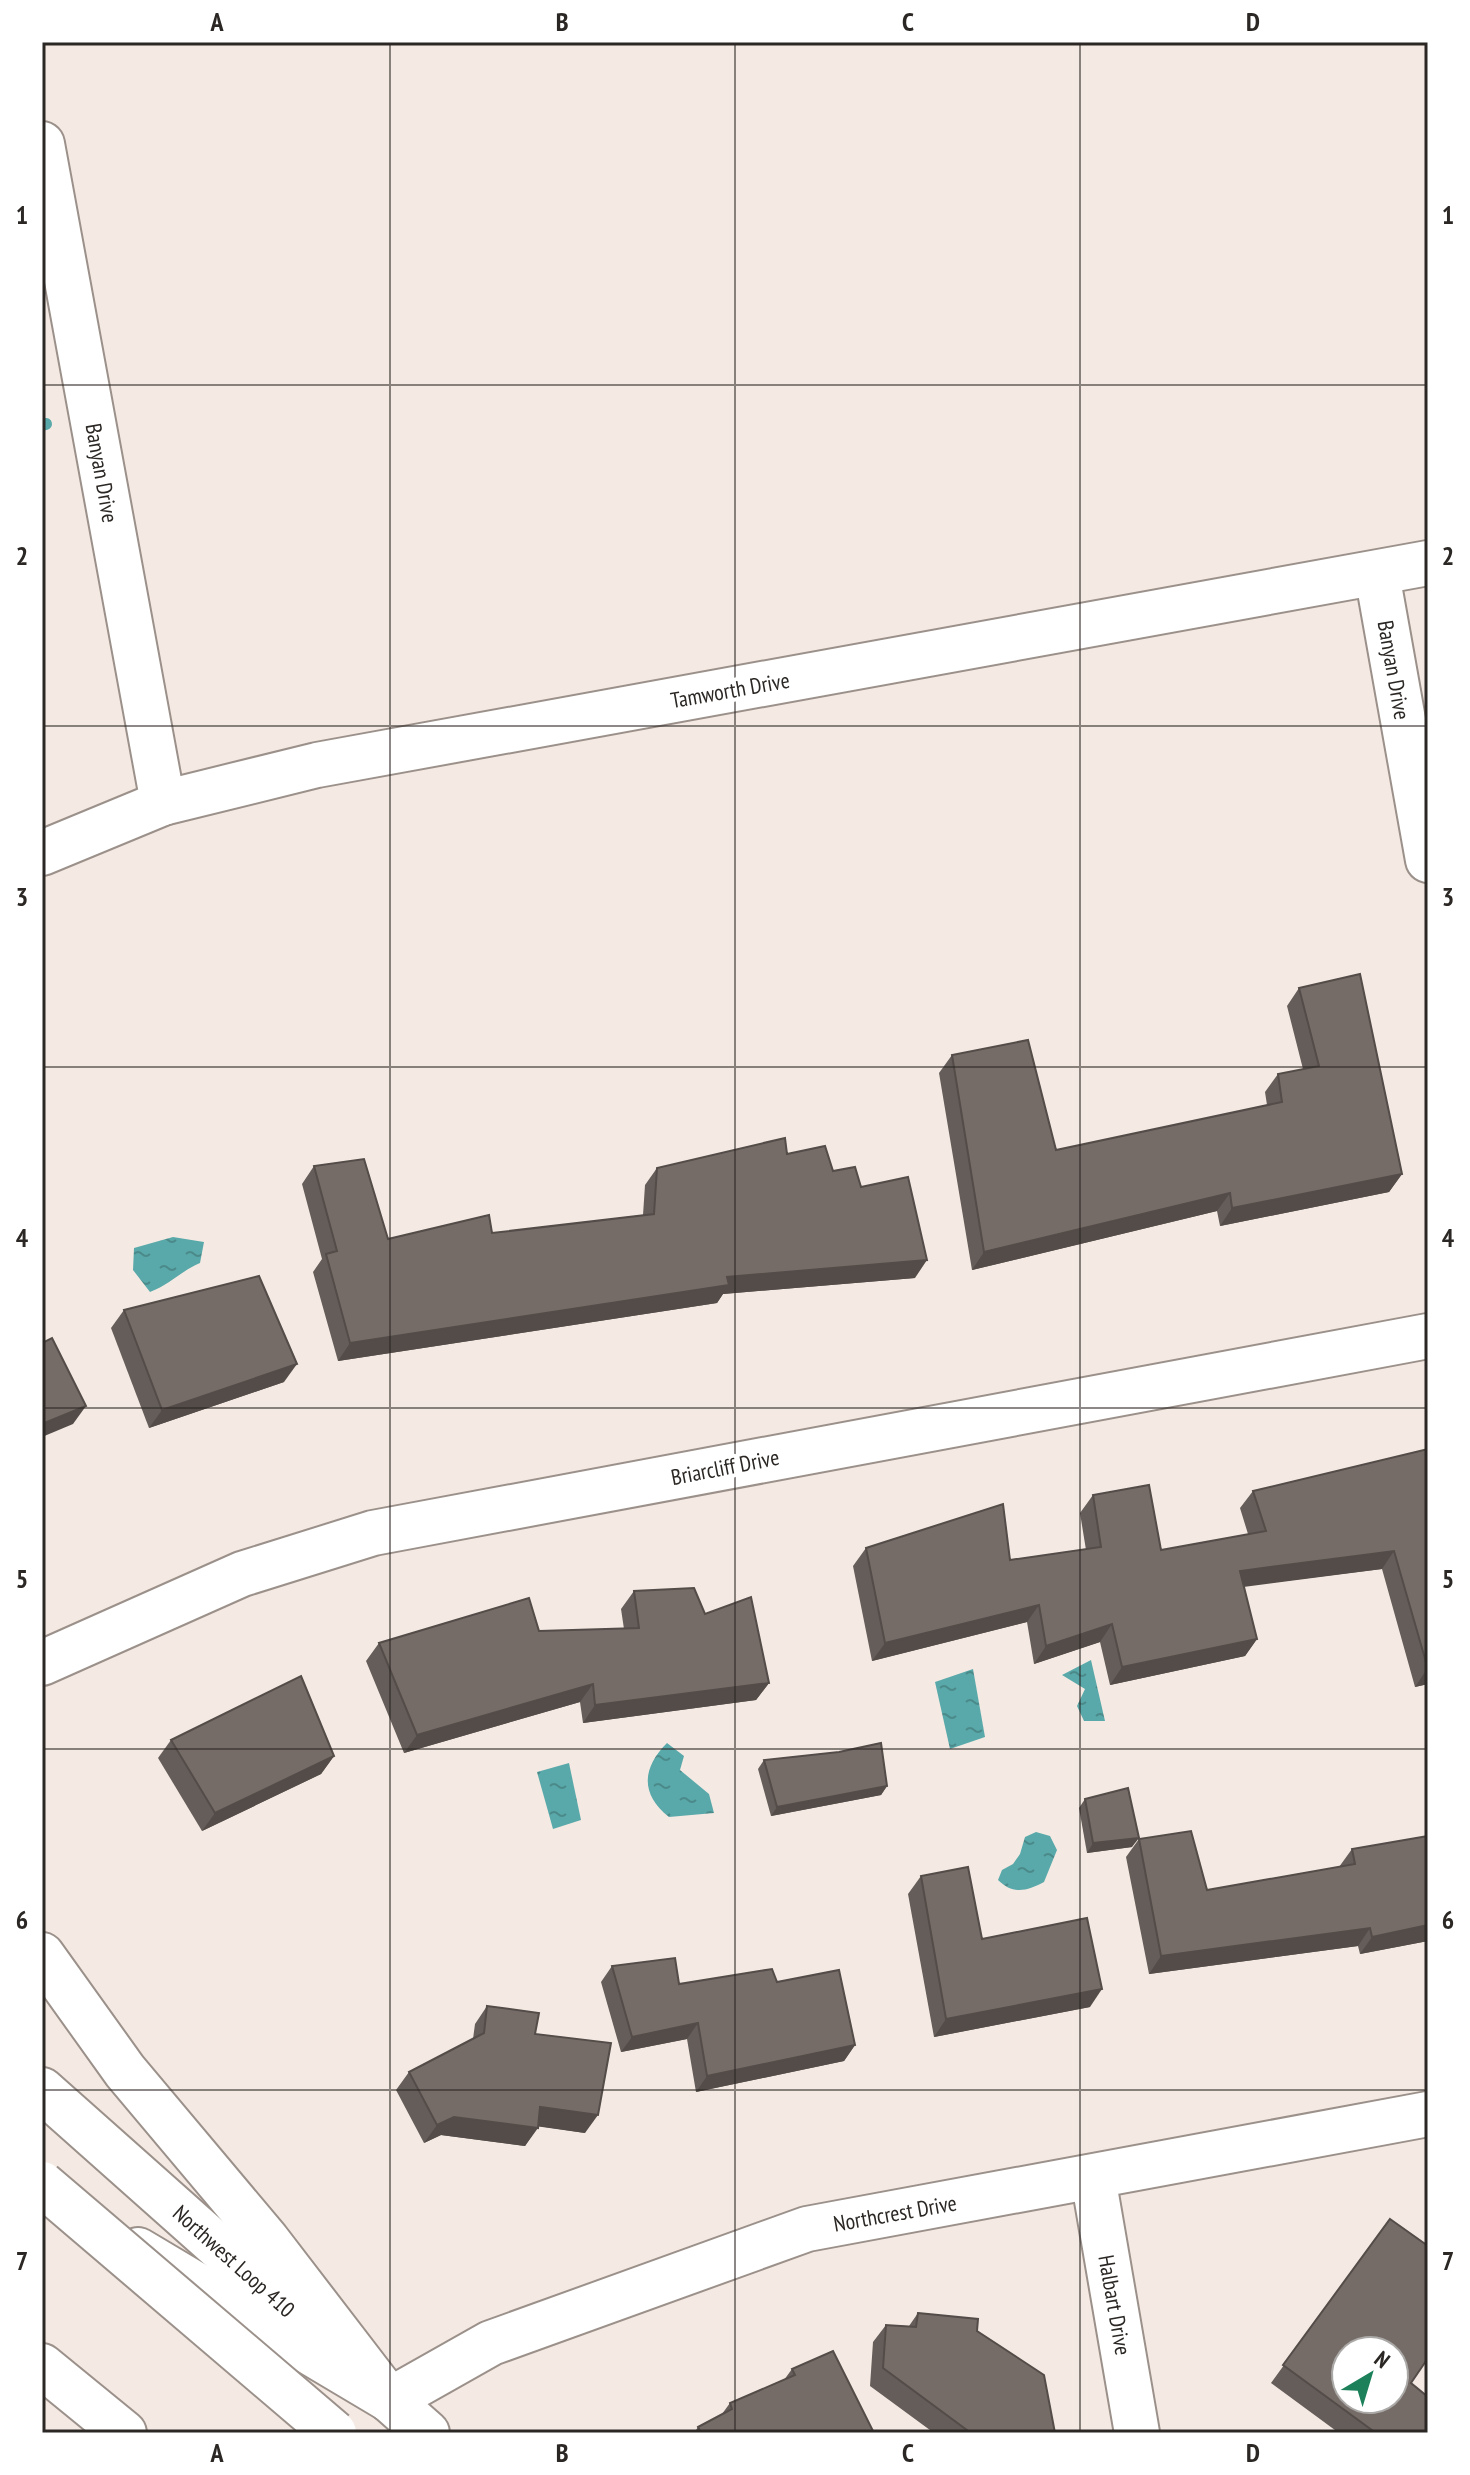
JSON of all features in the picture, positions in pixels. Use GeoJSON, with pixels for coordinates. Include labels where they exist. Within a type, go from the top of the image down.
{"type":"FeatureCollection","features":[{"type":"Feature","properties":{"kind":"main road","name":"Banyan Drive"},"geometry":{"type":"LineString","coordinates":[[42,144],[163,803]]}},
{"type":"Feature","properties":{"kind":"main road","name":"Tamworth Drive"},"geometry":{"type":"LineString","coordinates":[[42,853],[163,803],[317,765],[1428,563]]}},
{"type":"Feature","properties":{"kind":"main road","name":"Banyan Drive"},"geometry":{"type":"LineString","coordinates":[[1377,574],[1428,860]]}},
{"type":"Feature","properties":{"kind":"main road","name":"Briarcliff Drive"},"geometry":{"type":"LineString","coordinates":[[42,1663],[242,1574],[373,1533],[1428,1336]]}},
{"type":"Feature","properties":{"kind":"main road"},"geometry":{"type":"LineString","coordinates":[[42,1955],[125,2071],[267,2240],[390,2400]]}},
{"type":"Feature","properties":{"kind":"main road","name":"Northwest Loop 410"},"geometry":{"type":"LineString","coordinates":[[42,2090],[427,2433]]}},
{"type":"Feature","properties":{"kind":"main road","name":"Northcrest Drive"},"geometry":{"type":"LineString","coordinates":[[390,2400],[491,2343],[807,2229],[1428,2114]]}},
{"type":"Feature","properties":{"kind":"main road","name":"Halbart Drive"},"geometry":{"type":"LineString","coordinates":[[1093,2177],[1137,2433]]}},
{"type":"Feature","properties":{"kind":"main road"},"geometry":{"type":"LineString","coordinates":[[42,2184],[334,2433]]}},
{"type":"Feature","properties":{"kind":"main road"},"geometry":{"type":"LineString","coordinates":[[42,2192],[390,2400]]}},
{"type":"Feature","properties":{"kind":"main road"},"geometry":{"type":"LineString","coordinates":[[42,2366],[124,2433]]}},
{"type":"Feature","properties":{"kind":"water"},"geometry":{"type":"Polygon","coordinates":[[[173,1237],[204,1242],[200,1263],[150,1292],[133,1270],[134,1248],[173,1237]]]}},
{"type":"Feature","properties":{"kind":"water"},"geometry":{"type":"Polygon","coordinates":[[[1091,1660],[1105,1721],[1084,1721],[1077,1706],[1085,1689],[1062,1675],[1091,1660]]]}},
{"type":"Feature","properties":{"kind":"water"},"geometry":{"type":"Polygon","coordinates":[[[973,1669],[985,1737],[950,1749],[935,1682],[973,1669]]]}},
{"type":"Feature","properties":{"kind":"water"},"geometry":{"type":"Polygon","coordinates":[[[667,1743],[684,1756],[680,1770],[709,1794],[714,1813],[669,1817],[653,1799],[649,1790],[649,1771],[667,1743]]]}},
{"type":"Feature","properties":{"kind":"water"},"geometry":{"type":"Polygon","coordinates":[[[569,1763],[581,1820],[553,1829],[537,1772],[569,1763]]]}},
{"type":"Feature","properties":{"kind":"water"},"geometry":{"type":"Polygon","coordinates":[[[1036,1832],[1050,1836],[1057,1850],[1044,1882],[1032,1888],[1009,1888],[998,1880],[1002,1870],[1013,1864],[1020,1854],[1025,1837],[1036,1832]]]}},
{"type":"Feature","properties":{"kind":"building"},"geometry":{"type":"Polygon","coordinates":[[[1360,974],[1402,1174],[1232,1208],[1230,1193],[984,1252],[952,1055],[1028,1040],[1056,1150],[1282,1102],[1278,1074],[1319,1066],[1299,988],[1360,974]]]}},
{"type":"Feature","properties":{"kind":"building"},"geometry":{"type":"Polygon","coordinates":[[[785,1138],[787,1154],[825,1146],[833,1171],[855,1167],[861,1187],[908,1177],[927,1260],[727,1277],[729,1285],[350,1343],[326,1254],[337,1251],[314,1166],[364,1159],[388,1239],[489,1215],[492,1233],[654,1214],[657,1168],[785,1138]]]}},
{"type":"Feature","properties":{"kind":"building"},"geometry":{"type":"Polygon","coordinates":[[[259,1276],[297,1364],[162,1410],[124,1310],[259,1276]]]}},
{"type":"Feature","properties":{"kind":"building"},"geometry":{"type":"Polygon","coordinates":[[[52,1338],[86,1406],[42,1424],[42,1343],[52,1338]]]}},
{"type":"Feature","properties":{"kind":"building"},"geometry":{"type":"Polygon","coordinates":[[[1428,1449],[1428,1669],[1394,1551],[1240,1571],[1257,1639],[1122,1667],[1112,1624],[1046,1646],[1039,1605],[885,1643],[866,1548],[1003,1504],[1010,1560],[1101,1547],[1093,1495],[1149,1485],[1161,1550],[1266,1531],[1253,1491],[1428,1449]]]}},
{"type":"Feature","properties":{"kind":"building"},"geometry":{"type":"Polygon","coordinates":[[[694,1588],[705,1614],[751,1597],[769,1683],[595,1705],[593,1684],[417,1735],[379,1643],[529,1598],[539,1631],[639,1628],[634,1591],[694,1588]]]}},
{"type":"Feature","properties":{"kind":"building"},"geometry":{"type":"Polygon","coordinates":[[[301,1676],[334,1756],[215,1813],[171,1740],[301,1676]]]}},
{"type":"Feature","properties":{"kind":"building"},"geometry":{"type":"Polygon","coordinates":[[[881,1743],[887,1786],[777,1807],[764,1760],[839,1752],[881,1743]]]}},
{"type":"Feature","properties":{"kind":"building"},"geometry":{"type":"Polygon","coordinates":[[[1128,1788],[1139,1838],[1093,1843],[1085,1799],[1128,1788]]]}},
{"type":"Feature","properties":{"kind":"building"},"geometry":{"type":"Polygon","coordinates":[[[1191,1831],[1207,1890],[1355,1864],[1352,1849],[1428,1836],[1428,1925],[1372,1937],[1370,1928],[1161,1956],[1139,1839],[1191,1831]]]}},
{"type":"Feature","properties":{"kind":"building"},"geometry":{"type":"Polygon","coordinates":[[[968,1867],[982,1939],[1087,1918],[1102,1989],[946,2019],[921,1876],[968,1867]]]}},
{"type":"Feature","properties":{"kind":"building"},"geometry":{"type":"Polygon","coordinates":[[[675,1958],[679,1984],[772,1969],[777,1982],[839,1970],[855,2045],[707,2076],[698,2023],[632,2037],[612,1966],[675,1958]]]}},
{"type":"Feature","properties":{"kind":"building"},"geometry":{"type":"Polygon","coordinates":[[[487,2006],[539,2013],[535,2034],[611,2043],[598,2115],[540,2107],[538,2128],[454,2117],[437,2125],[409,2072],[484,2033],[487,2006]]]}},
{"type":"Feature","properties":{"kind":"building"},"geometry":{"type":"Polygon","coordinates":[[[1390,2219],[1428,2246],[1428,2358],[1411,2383],[1428,2397],[1428,2433],[1376,2433],[1351,2415],[1410,2415],[1410,2335],[1330,2335],[1330,2399],[1283,2365],[1390,2219]]]}},
{"type":"Feature","properties":{"kind":"building"},"geometry":{"type":"Polygon","coordinates":[[[918,2313],[978,2319],[977,2331],[1044,2375],[1055,2433],[971,2433],[883,2368],[886,2325],[916,2327],[918,2313]]]}},
{"type":"Feature","properties":{"kind":"building"},"geometry":{"type":"Polygon","coordinates":[[[833,2351],[874,2433],[701,2433],[698,2427],[732,2409],[730,2403],[795,2375],[792,2369],[833,2351]]]}},
{"type":"Feature","properties":{"kind":"waterway"},"geometry":{"type":"LineString","coordinates":[[42,425],[46,424]]}}]}
